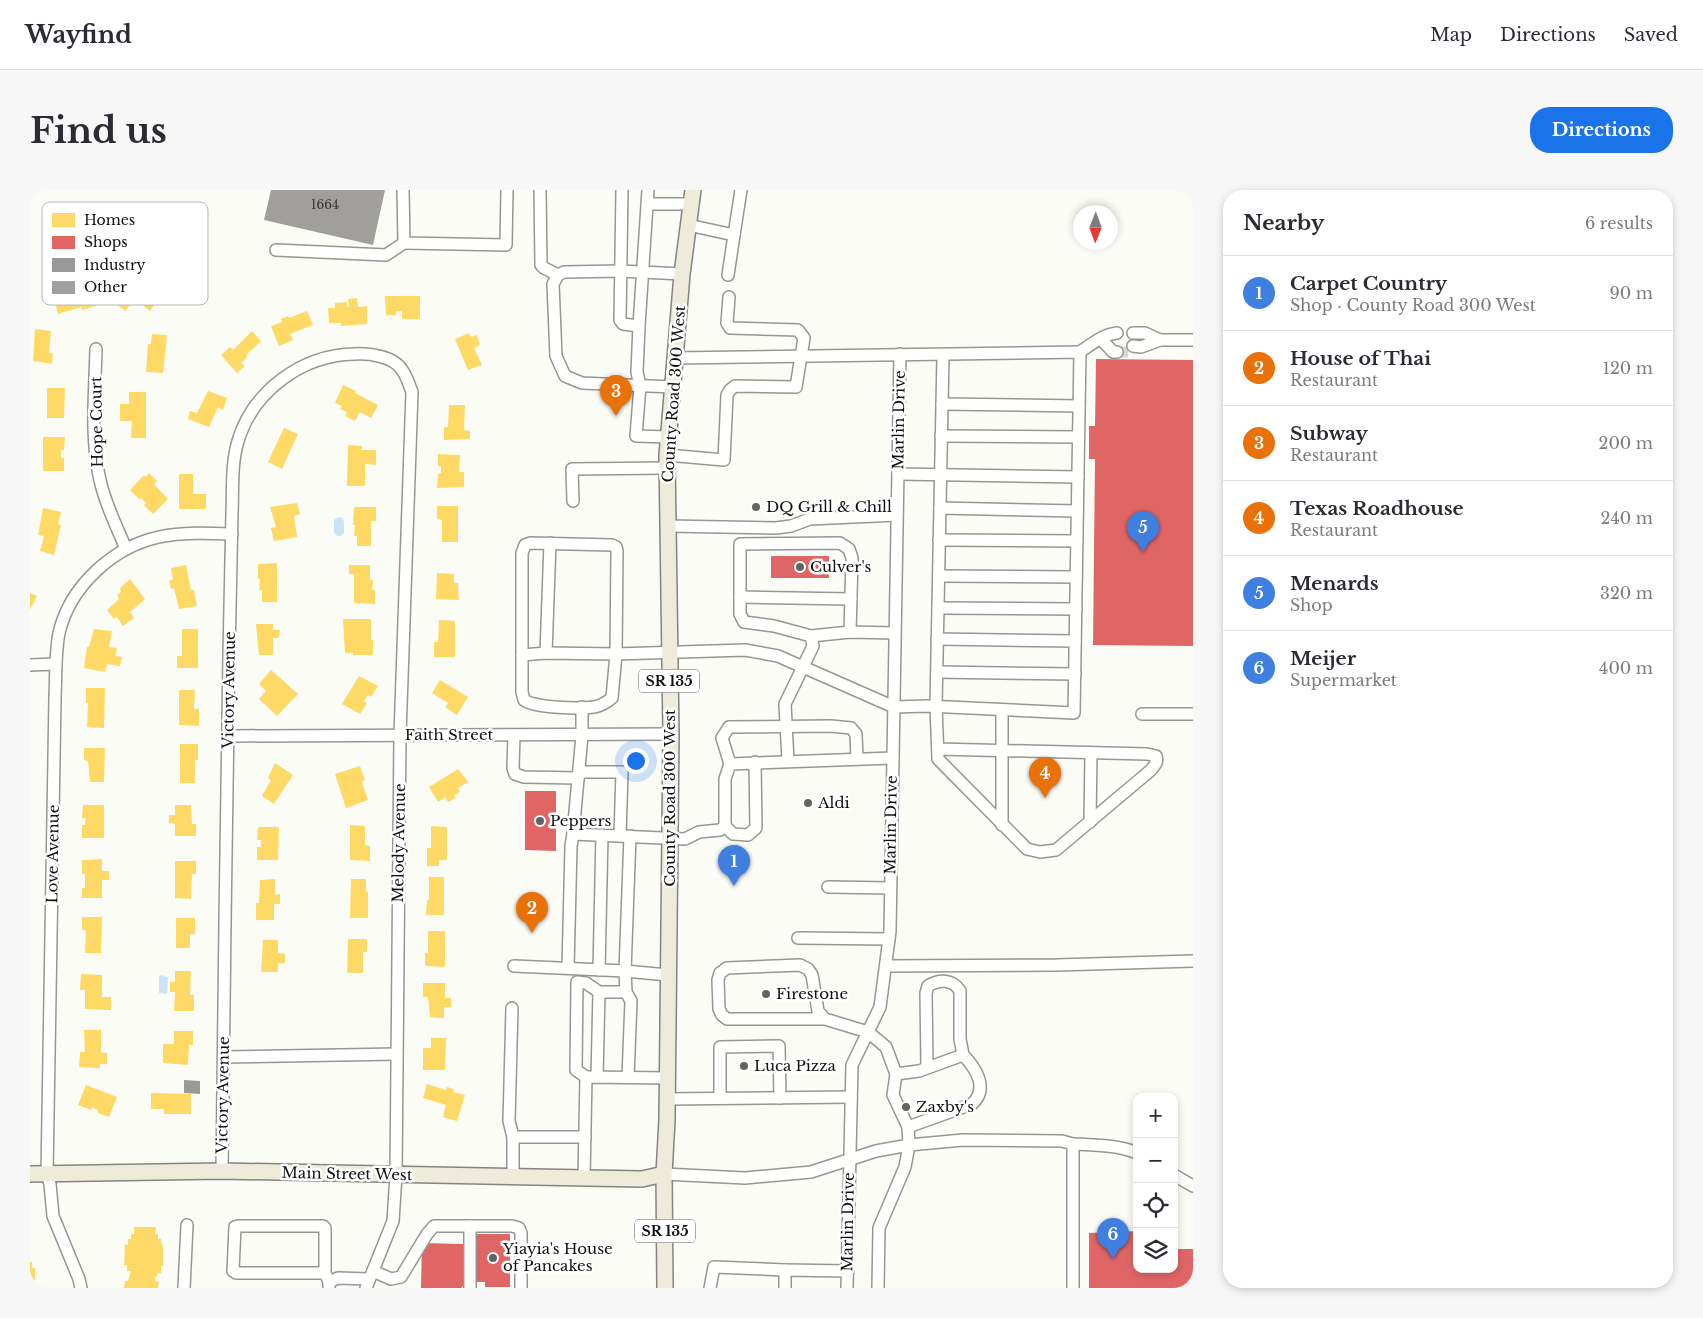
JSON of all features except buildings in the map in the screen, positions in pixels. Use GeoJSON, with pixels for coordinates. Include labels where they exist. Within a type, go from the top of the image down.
{"type":"FeatureCollection","features":[{"type":"Feature","properties":{"kind":"main road","name":"County Road 300 West"},"geometry":{"type":"LineString","coordinates":[[665,1288],[664,1174],[668,1078],[671,734],[667,462],[674,358],[692,197]]}},
{"type":"Feature","properties":{"kind":"main road","name":"Main Street West"},"geometry":{"type":"LineString","coordinates":[[30,1174],[222,1171],[642,1179],[664,1174]]}},
{"type":"Feature","properties":{"kind":"street"},"geometry":{"type":"LineString","coordinates":[[403,190],[404,243]]}},
{"type":"Feature","properties":{"kind":"street"},"geometry":{"type":"LineString","coordinates":[[276,250],[386,255],[404,243],[506,245],[507,190]]}},
{"type":"Feature","properties":{"kind":"street"},"geometry":{"type":"LineString","coordinates":[[540,190],[541,264],[544,268],[558,275]]}},
{"type":"Feature","properties":{"kind":"street"},"geometry":{"type":"LineString","coordinates":[[622,190],[621,323],[639,326]]}},
{"type":"Feature","properties":{"kind":"street"},"geometry":{"type":"LineString","coordinates":[[648,190],[639,326],[637,372],[640,386],[636,436],[668,437]]}},
{"type":"Feature","properties":{"kind":"street"},"geometry":{"type":"LineString","coordinates":[[728,275],[741,190]]}},
{"type":"Feature","properties":{"kind":"street"},"geometry":{"type":"LineString","coordinates":[[648,204],[692,197]]}},
{"type":"Feature","properties":{"kind":"street"},"geometry":{"type":"LineString","coordinates":[[688,225],[734,235]]}},
{"type":"Feature","properties":{"kind":"street"},"geometry":{"type":"LineString","coordinates":[[672,387],[582,383],[565,376],[556,356],[554,284],[558,275],[564,272],[621,271],[682,274]]}},
{"type":"Feature","properties":{"kind":"street"},"geometry":{"type":"LineString","coordinates":[[572,501],[572,469],[724,460],[727,395],[730,390],[735,386],[796,387],[804,338],[798,330],[730,328],[727,323],[729,297]]}},
{"type":"Feature","properties":{"kind":"street"},"geometry":{"type":"LineString","coordinates":[[674,358],[1080,352],[1112,333],[1117,333]]}},
{"type":"Feature","properties":{"kind":"street"},"geometry":{"type":"LineString","coordinates":[[1133,333],[1144,333],[1160,340],[1193,340]]}},
{"type":"Feature","properties":{"kind":"street"},"geometry":{"type":"LineString","coordinates":[[1101,339],[1117,349]]}},
{"type":"Feature","properties":{"kind":"street"},"geometry":{"type":"LineString","coordinates":[[1133,349],[1142,352],[1160,340]]}},
{"type":"Feature","properties":{"kind":"street","name":"Hope Court"},"geometry":{"type":"LineString","coordinates":[[96,349],[95,422],[97,466],[103,492],[126,549]]}},
{"type":"Feature","properties":{"kind":"street"},"geometry":{"type":"LineString","coordinates":[[522,656],[546,653],[616,654],[745,650],[778,656],[894,707],[936,706],[1074,713],[1080,352]]}},
{"type":"Feature","properties":{"kind":"street","name":"Victory Avenue"},"geometry":{"type":"LineString","coordinates":[[222,1171],[233,475],[238,441],[253,409],[280,380],[296,370],[324,358],[342,354],[381,356],[402,367],[412,392]]}},
{"type":"Feature","properties":{"kind":"street","name":"Marlin Drive"},"geometry":{"type":"LineString","coordinates":[[848,1288],[852,1065],[880,1007],[889,939],[900,354]]}},
{"type":"Feature","properties":{"kind":"street"},"geometry":{"type":"LineString","coordinates":[[938,749],[1147,754],[1156,756],[1157,760],[1151,770],[1056,850],[1050,852],[1027,849],[938,759],[936,706],[942,355]]}},
{"type":"Feature","properties":{"kind":"street","name":"Melody Avenue"},"geometry":{"type":"LineString","coordinates":[[370,1279],[393,1221],[396,1175],[400,735],[412,392]]}},
{"type":"Feature","properties":{"kind":"street"},"geometry":{"type":"LineString","coordinates":[[942,404],[1079,406]]}},
{"type":"Feature","properties":{"kind":"street"},"geometry":{"type":"LineString","coordinates":[[941,436],[1078,437]]}},
{"type":"Feature","properties":{"kind":"street"},"geometry":{"type":"LineString","coordinates":[[898,474],[1078,477]]}},
{"type":"Feature","properties":{"kind":"street"},"geometry":{"type":"LineString","coordinates":[[940,508],[1077,511]]}},
{"type":"Feature","properties":{"kind":"street"},"geometry":{"type":"LineString","coordinates":[[668,526],[776,528],[791,526],[810,519],[897,514]]}},
{"type":"Feature","properties":{"kind":"street","name":"Love Avenue"},"geometry":{"type":"LineString","coordinates":[[81,1288],[53,1216],[50,1184],[47,1174],[56,664],[60,631],[73,601],[84,583],[111,558],[126,549],[157,538],[178,534],[232,534]]}},
{"type":"Feature","properties":{"kind":"street"},"geometry":{"type":"LineString","coordinates":[[940,540],[1077,542]]}},
{"type":"Feature","properties":{"kind":"street"},"geometry":{"type":"LineString","coordinates":[[530,543],[550,543],[612,545],[616,547],[616,654],[612,698],[595,707],[541,706],[524,700],[522,692],[524,548],[525,545],[530,543]]}},
{"type":"Feature","properties":{"kind":"street"},"geometry":{"type":"LineString","coordinates":[[546,653],[550,543]]}},
{"type":"Feature","properties":{"kind":"street"},"geometry":{"type":"LineString","coordinates":[[850,632],[852,558],[849,549],[840,543],[740,544],[740,614],[744,622],[774,626],[811,636],[850,632],[895,633]]}},
{"type":"Feature","properties":{"kind":"street"},"geometry":{"type":"LineString","coordinates":[[939,576],[1076,577]]}},
{"type":"Feature","properties":{"kind":"street"},"geometry":{"type":"LineString","coordinates":[[740,597],[851,599]]}},
{"type":"Feature","properties":{"kind":"street"},"geometry":{"type":"LineString","coordinates":[[938,608],[1076,609]]}},
{"type":"Feature","properties":{"kind":"street"},"geometry":{"type":"LineString","coordinates":[[788,761],[785,704],[813,646],[811,636]]}},
{"type":"Feature","properties":{"kind":"street"},"geometry":{"type":"LineString","coordinates":[[938,639],[1075,641]]}},
{"type":"Feature","properties":{"kind":"street"},"geometry":{"type":"LineString","coordinates":[[30,665],[56,664]]}},
{"type":"Feature","properties":{"kind":"street"},"geometry":{"type":"LineString","coordinates":[[937,672],[1075,674]]}},
{"type":"Feature","properties":{"kind":"street"},"geometry":{"type":"LineString","coordinates":[[568,968],[571,846],[582,735],[582,707]]}},
{"type":"Feature","properties":{"kind":"street"},"geometry":{"type":"LineString","coordinates":[[1002,710],[1002,825]]}},
{"type":"Feature","properties":{"kind":"street"},"geometry":{"type":"LineString","coordinates":[[1142,714],[1193,714]]}},
{"type":"Feature","properties":{"kind":"street"},"geometry":{"type":"LineString","coordinates":[[755,762],[756,828],[748,835],[733,834],[725,826],[725,779],[730,764],[722,738],[729,727],[831,726],[851,728],[856,734],[857,759]]}},
{"type":"Feature","properties":{"kind":"street","name":"Faith Street"},"geometry":{"type":"LineString","coordinates":[[228,736],[671,734]]}},
{"type":"Feature","properties":{"kind":"street"},"geometry":{"type":"LineString","coordinates":[[514,735],[513,768],[515,774],[524,777],[622,772],[625,836],[625,971],[626,992],[631,1001],[628,1077]]}},
{"type":"Feature","properties":{"kind":"street"},"geometry":{"type":"LineString","coordinates":[[1090,822],[1091,753]]}},
{"type":"Feature","properties":{"kind":"street"},"geometry":{"type":"LineString","coordinates":[[730,764],[893,758]]}},
{"type":"Feature","properties":{"kind":"street"},"geometry":{"type":"LineString","coordinates":[[573,834],[685,839],[699,832],[720,830],[725,826]]}},
{"type":"Feature","properties":{"kind":"street"},"geometry":{"type":"LineString","coordinates":[[599,970],[602,835]]}},
{"type":"Feature","properties":{"kind":"street"},"geometry":{"type":"LineString","coordinates":[[828,887],[890,888]]}},
{"type":"Feature","properties":{"kind":"street"},"geometry":{"type":"LineString","coordinates":[[798,938],[889,939]]}},
{"type":"Feature","properties":{"kind":"street"},"geometry":{"type":"LineString","coordinates":[[886,966],[1057,965],[1193,961]]}},
{"type":"Feature","properties":{"kind":"street"},"geometry":{"type":"LineString","coordinates":[[825,1019],[818,1011],[812,975],[808,968],[800,965],[727,968],[720,974],[718,980],[719,1009],[727,1019],[825,1019],[868,1032],[886,1047],[896,1074],[893,1095],[908,1127],[910,1145],[905,1167],[879,1228],[878,1288]]}},
{"type":"Feature","properties":{"kind":"street"},"geometry":{"type":"LineString","coordinates":[[514,966],[668,975]]}},
{"type":"Feature","properties":{"kind":"street"},"geometry":{"type":"LineString","coordinates":[[908,1127],[972,1104],[981,1093],[980,1084],[973,1065],[963,1055],[960,1039],[960,991],[956,984],[950,981],[934,982],[928,986],[926,993],[927,1068]]}},
{"type":"Feature","properties":{"kind":"street"},"geometry":{"type":"LineString","coordinates":[[626,992],[599,992],[586,983],[577,982],[576,1070],[592,1077],[668,1078]]}},
{"type":"Feature","properties":{"kind":"street"},"geometry":{"type":"LineString","coordinates":[[584,1178],[585,1137],[599,992]]}},
{"type":"Feature","properties":{"kind":"street"},"geometry":{"type":"LineString","coordinates":[[512,1008],[509,1121],[513,1136],[513,1177]]}},
{"type":"Feature","properties":{"kind":"street"},"geometry":{"type":"LineString","coordinates":[[720,1098],[720,1047],[779,1046],[780,1098]]}},
{"type":"Feature","properties":{"kind":"street"},"geometry":{"type":"LineString","coordinates":[[224,1057],[397,1054]]}},
{"type":"Feature","properties":{"kind":"street"},"geometry":{"type":"LineString","coordinates":[[896,1074],[919,1071],[963,1055]]}},
{"type":"Feature","properties":{"kind":"street"},"geometry":{"type":"LineString","coordinates":[[667,1099],[851,1097]]}},
{"type":"Feature","properties":{"kind":"street"},"geometry":{"type":"LineString","coordinates":[[513,1136],[585,1137]]}},
{"type":"Feature","properties":{"kind":"street"},"geometry":{"type":"LineString","coordinates":[[664,1174],[745,1178],[810,1172],[876,1150],[963,1140],[1062,1141],[1133,1152]]}},
{"type":"Feature","properties":{"kind":"street"},"geometry":{"type":"LineString","coordinates":[[1073,1144],[1073,1288]]}},
{"type":"Feature","properties":{"kind":"street"},"geometry":{"type":"LineString","coordinates":[[1178,1177],[1193,1186]]}},
{"type":"Feature","properties":{"kind":"street"},"geometry":{"type":"LineString","coordinates":[[184,1288],[186,1225]]}},
{"type":"Feature","properties":{"kind":"street"},"geometry":{"type":"LineString","coordinates":[[327,1281],[325,1228],[323,1226],[234,1227],[234,1271],[236,1273],[327,1281],[338,1278],[391,1279],[401,1277]]}},
{"type":"Feature","properties":{"kind":"street"},"geometry":{"type":"LineString","coordinates":[[395,1288],[427,1234],[434,1226],[470,1226],[519,1228],[522,1233],[521,1288]]}},
{"type":"Feature","properties":{"kind":"street"},"geometry":{"type":"LineString","coordinates":[[470,1226],[470,1288]]}},
{"type":"Feature","properties":{"kind":"street"},"geometry":{"type":"LineString","coordinates":[[710,1288],[714,1267],[848,1271]]}},
{"type":"Feature","properties":{"kind":"street"},"geometry":{"type":"LineString","coordinates":[[785,1270],[785,1288]]}},
{"type":"Feature","properties":{"kind":"water"},"geometry":{"type":"Polygon","coordinates":[[[339,517],[343,518],[344,533],[341,536],[337,536],[334,533],[334,520],[339,517]]]}},
{"type":"Feature","properties":{"kind":"water"},"geometry":{"type":"Polygon","coordinates":[[[161,975],[168,977],[167,994],[159,993],[159,977],[161,975]]]}},
{"type":"Feature","properties":{"kind":"tunnel"},"geometry":{"type":"LineString","coordinates":[[1117,352],[1134,352]]}},
{"type":"Feature","properties":{"kind":"place","name":"Subway"},"geometry":{"type":"Point","coordinates":[616,416]}},
{"type":"Feature","properties":{"kind":"place","name":"DQ Grill & Chill"},"geometry":{"type":"Point","coordinates":[756,507]}},
{"type":"Feature","properties":{"kind":"place","name":"Menards"},"geometry":{"type":"Point","coordinates":[1143,552]}},
{"type":"Feature","properties":{"kind":"place","name":"Culver's"},"geometry":{"type":"Point","coordinates":[800,567]}},
{"type":"Feature","properties":{"kind":"place","name":"Texas Roadhouse"},"geometry":{"type":"Point","coordinates":[1045,798]}},
{"type":"Feature","properties":{"kind":"place","name":"Aldi"},"geometry":{"type":"Point","coordinates":[808,803]}},
{"type":"Feature","properties":{"kind":"place","name":"Peppers"},"geometry":{"type":"Point","coordinates":[540,821]}},
{"type":"Feature","properties":{"kind":"place","name":"Carpet Country"},"geometry":{"type":"Point","coordinates":[734,886]}},
{"type":"Feature","properties":{"kind":"place","name":"House of Thai"},"geometry":{"type":"Point","coordinates":[532,933]}},
{"type":"Feature","properties":{"kind":"place","name":"Firestone"},"geometry":{"type":"Point","coordinates":[766,994]}},
{"type":"Feature","properties":{"kind":"place","name":"Luca Pizza"},"geometry":{"type":"Point","coordinates":[744,1066]}},
{"type":"Feature","properties":{"kind":"place","name":"Zaxby's"},"geometry":{"type":"Point","coordinates":[906,1107]}},
{"type":"Feature","properties":{"kind":"place","name":"Yiayia's House of Pancakes"},"geometry":{"type":"Point","coordinates":[493,1258]}},
{"type":"Feature","properties":{"kind":"place","name":"Meijer"},"geometry":{"type":"Point","coordinates":[1113,1259]}}]}
